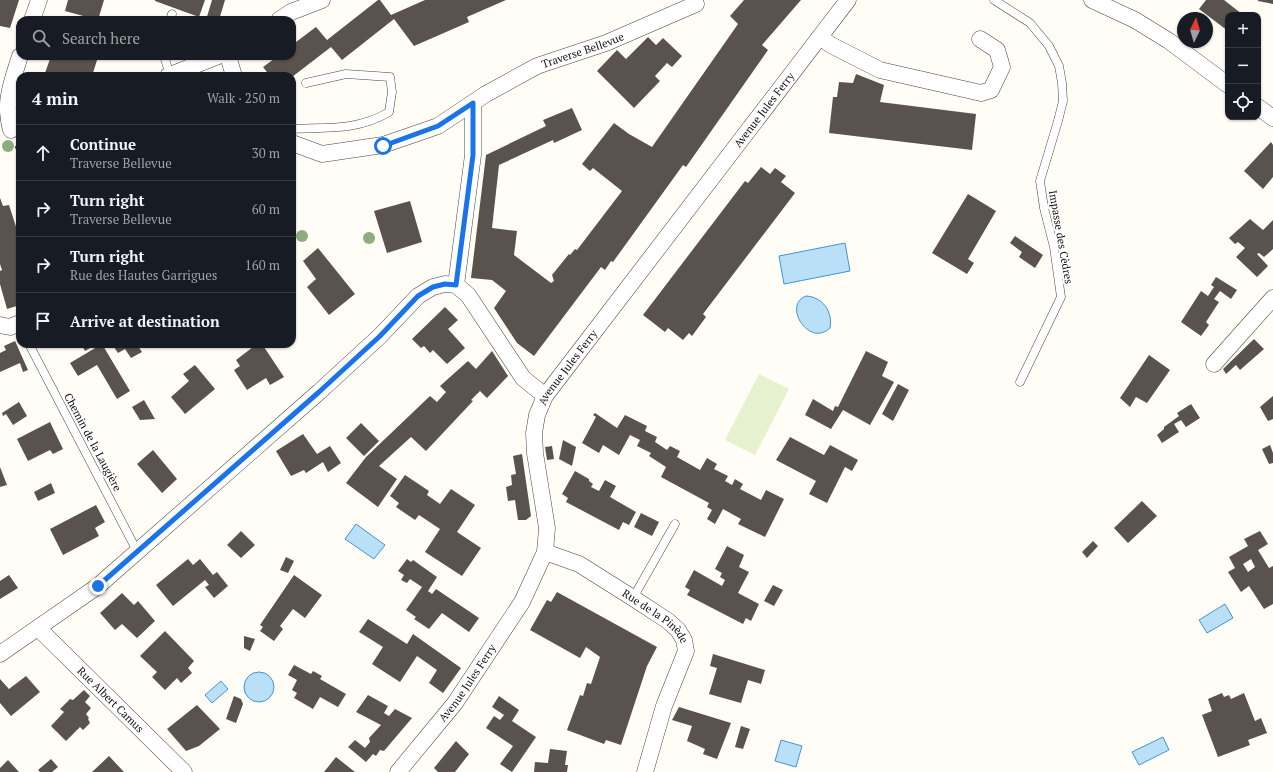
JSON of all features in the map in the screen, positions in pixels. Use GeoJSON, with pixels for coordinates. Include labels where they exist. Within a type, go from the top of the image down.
{"type":"FeatureCollection","features":[{"type":"Feature","properties":{"kind":"street"},"geometry":{"type":"LineString","coordinates":[[33,16],[39,0]]}},
{"type":"Feature","properties":{"kind":"street"},"geometry":{"type":"LineString","coordinates":[[285,16],[291,12],[322,0]]}},
{"type":"Feature","properties":{"kind":"street","name":"Avenue Jules Ferry"},"geometry":{"type":"LineString","coordinates":[[398,772],[456,703],[522,602],[545,552],[547,528],[535,453],[534,434],[537,415],[545,396],[848,0]]}},
{"type":"Feature","properties":{"kind":"street"},"geometry":{"type":"LineString","coordinates":[[1092,0],[1135,20],[1169,41],[1227,84]]}},
{"type":"Feature","properties":{"kind":"street","name":"Traverse Bellevue"},"geometry":{"type":"LineString","coordinates":[[296,144],[322,154],[383,146],[438,126],[473,103],[537,66],[606,43],[696,4]]}},
{"type":"Feature","properties":{"kind":"street"},"geometry":{"type":"LineString","coordinates":[[820,36],[831,45],[880,70],[981,93],[991,90],[1002,67],[997,50],[980,39]]}},
{"type":"Feature","properties":{"kind":"street"},"geometry":{"type":"LineString","coordinates":[[10,130],[7,96],[19,60]]}},
{"type":"Feature","properties":{"kind":"street"},"geometry":{"type":"LineString","coordinates":[[179,72],[208,60]]}},
{"type":"Feature","properties":{"kind":"street"},"geometry":{"type":"LineString","coordinates":[[229,60],[233,72]]}},
{"type":"Feature","properties":{"kind":"street"},"geometry":{"type":"LineString","coordinates":[[456,285],[473,155],[473,103]]}},
{"type":"Feature","properties":{"kind":"street"},"geometry":{"type":"LineString","coordinates":[[1261,109],[1273,118]]}},
{"type":"Feature","properties":{"kind":"street"},"geometry":{"type":"LineString","coordinates":[[0,654],[98,586],[319,392],[380,336],[418,296],[433,287],[445,284],[456,285],[468,295],[523,378],[545,396]]}},
{"type":"Feature","properties":{"kind":"street"},"geometry":{"type":"LineString","coordinates":[[1214,364],[1273,298]]}},
{"type":"Feature","properties":{"kind":"street"},"geometry":{"type":"LineString","coordinates":[[0,325],[10,327],[16,326]]}},
{"type":"Feature","properties":{"kind":"street","name":"Rue de la Pinède"},"geometry":{"type":"LineString","coordinates":[[545,552],[579,564],[633,598],[668,621],[678,630],[684,640],[686,651],[664,706],[645,772]]}},
{"type":"Feature","properties":{"kind":"street","name":"Rue Albert Camus"},"geometry":{"type":"LineString","coordinates":[[38,628],[184,772]]}},
{"type":"Feature","properties":{"kind":"lane","name":"Impasse des Cèdres"},"geometry":{"type":"LineString","coordinates":[[994,0],[1030,23],[1049,46],[1059,66],[1062,83],[1063,100],[1040,181],[1044,208],[1054,247],[1061,297],[1020,382]]}},
{"type":"Feature","properties":{"kind":"lane"},"geometry":{"type":"LineString","coordinates":[[165,60],[168,72]]}},
{"type":"Feature","properties":{"kind":"lane"},"geometry":{"type":"LineString","coordinates":[[296,130],[350,128],[375,121],[389,112],[392,92],[390,77],[346,74],[306,84]]}},
{"type":"Feature","properties":{"kind":"lane","name":"Chemin de la Laugière"},"geometry":{"type":"LineString","coordinates":[[31,348],[137,551]]}},
{"type":"Feature","properties":{"kind":"lane"},"geometry":{"type":"LineString","coordinates":[[633,598],[675,524]]}},
{"type":"Feature","properties":{"kind":"green space"},"geometry":{"type":"Polygon","coordinates":[[[759,374],[789,389],[755,455],[725,440],[759,374]]]}},
{"type":"Feature","properties":{"kind":"water"},"geometry":{"type":"Polygon","coordinates":[[[845,243],[850,271],[784,284],[779,256],[845,243]]]}},
{"type":"Feature","properties":{"kind":"water"},"geometry":{"type":"Polygon","coordinates":[[[806,296],[817,299],[826,306],[831,322],[830,328],[822,333],[814,333],[801,323],[797,308],[799,301],[806,296]]]}},
{"type":"Feature","properties":{"kind":"water"},"geometry":{"type":"Polygon","coordinates":[[[356,524],[385,545],[374,559],[345,539],[356,524]]]}},
{"type":"Feature","properties":{"kind":"water"},"geometry":{"type":"Polygon","coordinates":[[[1225,604],[1233,618],[1207,633],[1199,620],[1225,604]]]}},
{"type":"Feature","properties":{"kind":"water"},"geometry":{"type":"Polygon","coordinates":[[[259,672],[270,676],[274,687],[270,698],[259,702],[248,698],[244,687],[248,676],[259,672]]]}},
{"type":"Feature","properties":{"kind":"water"},"geometry":{"type":"Polygon","coordinates":[[[221,681],[228,689],[212,703],[205,695],[221,681]]]}},
{"type":"Feature","properties":{"kind":"water"},"geometry":{"type":"Polygon","coordinates":[[[1163,737],[1169,750],[1139,765],[1132,752],[1163,737]]]}},
{"type":"Feature","properties":{"kind":"water"},"geometry":{"type":"Polygon","coordinates":[[[781,740],[802,746],[796,767],[775,761],[781,740]]]}},
{"type":"Feature","properties":{"kind":"building"},"geometry":{"type":"Polygon","coordinates":[[[0,0],[19,0],[10,28],[0,26],[0,0]]]}},
{"type":"Feature","properties":{"kind":"building"},"geometry":{"type":"Polygon","coordinates":[[[68,0],[104,0],[99,16],[83,16],[65,11],[68,0]]]}},
{"type":"Feature","properties":{"kind":"building"},"geometry":{"type":"Polygon","coordinates":[[[155,0],[205,0],[199,16],[155,0]]]}},
{"type":"Feature","properties":{"kind":"building"},"geometry":{"type":"Polygon","coordinates":[[[212,0],[225,0],[220,16],[207,16],[212,0]]]}},
{"type":"Feature","properties":{"kind":"building"},"geometry":{"type":"Polygon","coordinates":[[[378,0],[380,0],[391,15],[425,0],[506,0],[467,17],[469,22],[414,46],[394,19],[342,60],[331,47],[296,74],[296,72],[267,72],[263,67],[273,60],[296,60],[296,42],[316,27],[327,40],[378,0]]]}},
{"type":"Feature","properties":{"kind":"building"},"geometry":{"type":"Polygon","coordinates":[[[744,0],[801,0],[762,45],[768,50],[686,167],[683,165],[613,262],[611,261],[605,270],[601,267],[534,356],[517,343],[494,308],[506,291],[492,280],[471,278],[486,155],[546,126],[543,120],[572,108],[582,130],[554,143],[553,140],[499,165],[492,228],[517,231],[514,255],[551,283],[554,281],[552,275],[569,254],[570,255],[575,249],[577,250],[622,191],[593,168],[590,171],[582,164],[614,123],[629,134],[652,147],[738,24],[730,16],[744,0]]]}},
{"type":"Feature","properties":{"kind":"building"},"geometry":{"type":"Polygon","coordinates":[[[1206,0],[1224,0],[1239,12],[1225,12],[1225,29],[1213,20],[1213,12],[1203,12],[1199,9],[1206,0]]]}},
{"type":"Feature","properties":{"kind":"building"},"geometry":{"type":"Polygon","coordinates":[[[1273,0],[1273,4],[1258,1],[1273,0]]]}},
{"type":"Feature","properties":{"kind":"building"},"geometry":{"type":"Polygon","coordinates":[[[648,37],[656,45],[663,38],[682,56],[672,67],[667,63],[655,76],[660,81],[634,108],[597,71],[617,50],[626,59],[648,37]]]}},
{"type":"Feature","properties":{"kind":"building"},"geometry":{"type":"Polygon","coordinates":[[[50,60],[97,60],[93,72],[45,72],[50,60]]]}},
{"type":"Feature","properties":{"kind":"building"},"geometry":{"type":"Polygon","coordinates":[[[856,74],[884,85],[880,102],[976,114],[972,150],[829,133],[833,97],[837,97],[839,82],[853,83],[856,74]]]}},
{"type":"Feature","properties":{"kind":"building"},"geometry":{"type":"Polygon","coordinates":[[[1271,142],[1273,145],[1273,177],[1263,189],[1244,171],[1271,142]]]}},
{"type":"Feature","properties":{"kind":"building"},"geometry":{"type":"Polygon","coordinates":[[[761,167],[770,174],[775,168],[786,176],[781,182],[795,193],[703,314],[706,317],[692,336],[689,333],[683,340],[668,328],[665,332],[643,315],[745,181],[748,183],[761,167]]]}},
{"type":"Feature","properties":{"kind":"building"},"geometry":{"type":"Polygon","coordinates":[[[968,194],[996,211],[968,259],[974,263],[967,274],[932,253],[968,194]]]}},
{"type":"Feature","properties":{"kind":"building"},"geometry":{"type":"Polygon","coordinates":[[[0,198],[3,206],[9,205],[16,227],[16,306],[7,309],[0,284],[0,271],[2,270],[0,264],[0,198]]]}},
{"type":"Feature","properties":{"kind":"building"},"geometry":{"type":"Polygon","coordinates":[[[410,201],[422,242],[387,253],[374,211],[410,201]]]}},
{"type":"Feature","properties":{"kind":"building"},"geometry":{"type":"Polygon","coordinates":[[[1250,219],[1263,230],[1273,220],[1273,249],[1264,257],[1259,253],[1257,254],[1268,266],[1257,277],[1236,257],[1245,248],[1238,242],[1235,244],[1229,238],[1250,219]]]}},
{"type":"Feature","properties":{"kind":"building"},"geometry":{"type":"Polygon","coordinates":[[[1015,236],[1043,255],[1035,268],[1019,257],[1022,252],[1010,243],[1015,236]]]}},
{"type":"Feature","properties":{"kind":"building"},"geometry":{"type":"Polygon","coordinates":[[[318,248],[355,294],[329,315],[307,287],[316,279],[303,261],[318,248]]]}},
{"type":"Feature","properties":{"kind":"building"},"geometry":{"type":"Polygon","coordinates":[[[1216,277],[1237,290],[1231,299],[1220,291],[1214,299],[1219,302],[1206,322],[1209,325],[1201,336],[1181,322],[1201,291],[1208,296],[1214,287],[1211,285],[1216,277]]]}},
{"type":"Feature","properties":{"kind":"building"},"geometry":{"type":"Polygon","coordinates":[[[445,307],[458,320],[448,329],[465,348],[447,364],[433,350],[430,353],[424,346],[421,348],[412,339],[445,307]]]}},
{"type":"Feature","properties":{"kind":"building"},"geometry":{"type":"Polygon","coordinates":[[[1254,339],[1264,349],[1240,370],[1236,365],[1226,374],[1223,369],[1254,339]]]}},
{"type":"Feature","properties":{"kind":"building"},"geometry":{"type":"Polygon","coordinates":[[[15,341],[16,348],[18,348],[28,370],[23,372],[20,363],[0,372],[0,353],[6,350],[4,346],[15,341]]]}},
{"type":"Feature","properties":{"kind":"building"},"geometry":{"type":"Polygon","coordinates":[[[83,348],[90,348],[85,351],[83,348]]]}},
{"type":"Feature","properties":{"kind":"building"},"geometry":{"type":"Polygon","coordinates":[[[95,348],[104,348],[130,391],[117,399],[97,365],[78,376],[70,363],[95,348]]]}},
{"type":"Feature","properties":{"kind":"building"},"geometry":{"type":"Polygon","coordinates":[[[115,348],[139,348],[142,352],[131,358],[125,349],[118,353],[115,348]]]}},
{"type":"Feature","properties":{"kind":"building"},"geometry":{"type":"Polygon","coordinates":[[[252,348],[265,348],[284,377],[270,385],[266,378],[247,390],[234,370],[240,366],[236,360],[252,348]]]}},
{"type":"Feature","properties":{"kind":"building"},"geometry":{"type":"Polygon","coordinates":[[[492,351],[508,376],[487,398],[480,391],[471,400],[473,401],[426,451],[411,437],[379,466],[397,479],[378,507],[346,483],[366,457],[430,396],[437,402],[446,392],[440,386],[468,361],[476,369],[492,351]]]}},
{"type":"Feature","properties":{"kind":"building"},"geometry":{"type":"Polygon","coordinates":[[[866,351],[888,362],[882,376],[894,382],[870,425],[843,410],[831,429],[805,415],[813,399],[833,411],[835,406],[838,407],[866,351]]]}},
{"type":"Feature","properties":{"kind":"building"},"geometry":{"type":"Polygon","coordinates":[[[1149,355],[1170,370],[1147,403],[1136,397],[1130,407],[1120,398],[1149,355]]]}},
{"type":"Feature","properties":{"kind":"building"},"geometry":{"type":"Polygon","coordinates":[[[195,365],[215,389],[185,414],[171,397],[189,381],[183,374],[195,365]]]}},
{"type":"Feature","properties":{"kind":"building"},"geometry":{"type":"Polygon","coordinates":[[[898,384],[909,390],[893,421],[882,414],[898,384]]]}},
{"type":"Feature","properties":{"kind":"building"},"geometry":{"type":"Polygon","coordinates":[[[1273,396],[1273,419],[1268,421],[1260,407],[1273,396]]]}},
{"type":"Feature","properties":{"kind":"building"},"geometry":{"type":"Polygon","coordinates":[[[144,400],[155,419],[140,420],[132,407],[144,400]]]}},
{"type":"Feature","properties":{"kind":"building"},"geometry":{"type":"Polygon","coordinates":[[[19,402],[27,416],[13,425],[6,414],[3,416],[2,413],[19,402]]]}},
{"type":"Feature","properties":{"kind":"building"},"geometry":{"type":"Polygon","coordinates":[[[1191,404],[1200,418],[1186,427],[1181,420],[1174,424],[1179,432],[1162,443],[1157,435],[1164,429],[1164,427],[1179,416],[1177,413],[1191,404]]]}},
{"type":"Feature","properties":{"kind":"building"},"geometry":{"type":"Polygon","coordinates":[[[595,413],[617,428],[625,415],[647,426],[645,431],[657,437],[655,442],[667,450],[670,446],[680,451],[677,457],[700,470],[707,458],[717,464],[714,469],[728,476],[725,481],[732,485],[735,479],[743,484],[740,489],[761,500],[766,490],[784,499],[765,537],[738,524],[741,519],[723,509],[715,524],[707,519],[712,510],[707,507],[709,503],[661,477],[666,467],[649,456],[651,453],[637,446],[640,440],[630,435],[619,455],[603,445],[599,453],[582,443],[596,417],[593,415],[595,413]]]}},
{"type":"Feature","properties":{"kind":"building"},"geometry":{"type":"Polygon","coordinates":[[[50,422],[63,449],[53,454],[50,450],[28,461],[17,439],[50,422]]]}},
{"type":"Feature","properties":{"kind":"building"},"geometry":{"type":"Polygon","coordinates":[[[361,423],[379,441],[364,456],[346,438],[361,423]]]}},
{"type":"Feature","properties":{"kind":"building"},"geometry":{"type":"Polygon","coordinates":[[[303,434],[317,454],[330,446],[341,463],[328,472],[323,462],[306,473],[304,470],[291,476],[276,451],[303,434]]]}},
{"type":"Feature","properties":{"kind":"building"},"geometry":{"type":"Polygon","coordinates":[[[790,437],[824,455],[830,445],[858,460],[852,471],[845,467],[827,503],[809,494],[816,481],[776,460],[790,437]]]}},
{"type":"Feature","properties":{"kind":"building"},"geometry":{"type":"Polygon","coordinates":[[[563,440],[576,447],[572,466],[559,459],[563,440]]]}},
{"type":"Feature","properties":{"kind":"building"},"geometry":{"type":"Polygon","coordinates":[[[1270,445],[1273,453],[1273,463],[1269,464],[1262,449],[1270,445]]]}},
{"type":"Feature","properties":{"kind":"building"},"geometry":{"type":"Polygon","coordinates":[[[552,446],[554,459],[547,460],[545,447],[552,446]]]}},
{"type":"Feature","properties":{"kind":"building"},"geometry":{"type":"Polygon","coordinates":[[[153,450],[177,479],[162,493],[137,464],[153,450]]]}},
{"type":"Feature","properties":{"kind":"building"},"geometry":{"type":"Polygon","coordinates":[[[522,454],[531,516],[526,520],[518,520],[515,500],[508,501],[506,487],[512,485],[511,475],[516,474],[513,456],[522,454]]]}},
{"type":"Feature","properties":{"kind":"building"},"geometry":{"type":"Polygon","coordinates":[[[0,467],[7,485],[0,487],[0,467]]]}},
{"type":"Feature","properties":{"kind":"building"},"geometry":{"type":"Polygon","coordinates":[[[575,471],[589,479],[589,481],[593,484],[591,487],[599,491],[605,480],[616,486],[610,497],[636,512],[629,525],[623,522],[619,530],[566,502],[568,498],[562,494],[575,471]]]}},
{"type":"Feature","properties":{"kind":"building"},"geometry":{"type":"Polygon","coordinates":[[[405,475],[429,491],[427,495],[440,504],[451,489],[475,505],[457,532],[481,548],[462,576],[425,552],[440,529],[419,515],[415,520],[396,507],[399,503],[390,496],[405,475]]]}},
{"type":"Feature","properties":{"kind":"building"},"geometry":{"type":"Polygon","coordinates":[[[51,483],[55,493],[38,501],[34,492],[51,483]]]}},
{"type":"Feature","properties":{"kind":"building"},"geometry":{"type":"Polygon","coordinates":[[[1142,501],[1157,516],[1128,543],[1114,528],[1142,501]]]}},
{"type":"Feature","properties":{"kind":"building"},"geometry":{"type":"Polygon","coordinates":[[[96,505],[105,522],[95,528],[99,536],[63,555],[50,529],[96,505]]]}},
{"type":"Feature","properties":{"kind":"building"},"geometry":{"type":"Polygon","coordinates":[[[641,513],[659,522],[652,536],[634,527],[641,513]]]}},
{"type":"Feature","properties":{"kind":"building"},"geometry":{"type":"Polygon","coordinates":[[[241,531],[255,545],[241,558],[227,545],[241,531]]]}},
{"type":"Feature","properties":{"kind":"building"},"geometry":{"type":"Polygon","coordinates":[[[1260,531],[1268,544],[1258,550],[1269,568],[1273,566],[1273,604],[1264,609],[1249,586],[1241,592],[1228,572],[1235,568],[1229,557],[1248,546],[1244,539],[1260,531]],[[1251,559],[1243,564],[1248,572],[1255,567],[1251,559]]]}},
{"type":"Feature","properties":{"kind":"building"},"geometry":{"type":"Polygon","coordinates":[[[1093,541],[1098,546],[1087,558],[1082,552],[1093,541]]]}},
{"type":"Feature","properties":{"kind":"building"},"geometry":{"type":"Polygon","coordinates":[[[727,546],[744,555],[739,567],[749,572],[738,593],[759,604],[751,621],[746,618],[743,624],[687,595],[690,590],[685,587],[694,570],[722,586],[725,580],[720,577],[722,573],[715,569],[727,546]]]}},
{"type":"Feature","properties":{"kind":"building"},"geometry":{"type":"Polygon","coordinates":[[[286,557],[294,561],[288,573],[280,570],[286,557]]]}},
{"type":"Feature","properties":{"kind":"building"},"geometry":{"type":"Polygon","coordinates":[[[188,559],[193,565],[200,559],[213,575],[217,572],[228,586],[214,598],[205,587],[209,585],[205,580],[173,606],[156,585],[188,559]]]}},
{"type":"Feature","properties":{"kind":"building"},"geometry":{"type":"Polygon","coordinates":[[[407,559],[411,562],[413,560],[437,577],[428,591],[432,594],[436,589],[479,618],[469,632],[442,613],[429,629],[414,619],[416,617],[406,610],[422,587],[410,579],[407,583],[401,580],[404,575],[398,571],[407,559]]]}},
{"type":"Feature","properties":{"kind":"building"},"geometry":{"type":"Polygon","coordinates":[[[9,575],[18,588],[0,599],[0,581],[9,575]]]}},
{"type":"Feature","properties":{"kind":"building"},"geometry":{"type":"Polygon","coordinates":[[[294,575],[322,595],[305,618],[293,609],[280,626],[283,629],[274,641],[260,631],[263,627],[260,625],[294,575]]]}},
{"type":"Feature","properties":{"kind":"building"},"geometry":{"type":"Polygon","coordinates":[[[773,585],[783,590],[774,606],[764,601],[773,585]]]}},
{"type":"Feature","properties":{"kind":"building"},"geometry":{"type":"Polygon","coordinates":[[[557,592],[657,647],[647,666],[621,745],[606,740],[604,744],[567,730],[580,695],[583,696],[587,683],[591,684],[600,657],[586,647],[580,658],[530,630],[547,600],[551,602],[557,592]]]}},
{"type":"Feature","properties":{"kind":"building"},"geometry":{"type":"Polygon","coordinates":[[[122,593],[134,605],[138,601],[155,621],[137,638],[122,624],[115,630],[100,613],[122,593]]]}},
{"type":"Feature","properties":{"kind":"building"},"geometry":{"type":"Polygon","coordinates":[[[368,619],[407,644],[413,634],[461,668],[443,693],[429,683],[437,670],[417,656],[400,682],[372,664],[383,647],[359,632],[368,619]]]}},
{"type":"Feature","properties":{"kind":"building"},"geometry":{"type":"Polygon","coordinates":[[[165,631],[194,661],[188,668],[192,673],[181,683],[177,678],[165,690],[152,677],[157,672],[140,656],[165,631]]]}},
{"type":"Feature","properties":{"kind":"building"},"geometry":{"type":"Polygon","coordinates":[[[244,636],[255,639],[250,651],[244,648],[244,636]]]}},
{"type":"Feature","properties":{"kind":"building"},"geometry":{"type":"Polygon","coordinates":[[[713,654],[765,670],[761,684],[748,680],[741,703],[709,694],[717,668],[710,666],[713,654]]]}},
{"type":"Feature","properties":{"kind":"building"},"geometry":{"type":"Polygon","coordinates":[[[294,665],[311,674],[313,671],[322,676],[320,679],[346,694],[338,707],[320,697],[313,709],[294,698],[297,693],[292,690],[297,680],[288,675],[294,665]]]}},
{"type":"Feature","properties":{"kind":"building"},"geometry":{"type":"Polygon","coordinates":[[[26,676],[40,692],[11,716],[0,703],[0,679],[9,689],[26,676]]]}},
{"type":"Feature","properties":{"kind":"building"},"geometry":{"type":"Polygon","coordinates":[[[84,690],[90,696],[85,702],[91,708],[86,714],[90,723],[83,730],[80,727],[66,741],[51,726],[64,712],[60,709],[70,699],[73,700],[84,690]]]}},
{"type":"Feature","properties":{"kind":"building"},"geometry":{"type":"Polygon","coordinates":[[[1222,693],[1224,697],[1229,695],[1231,699],[1244,693],[1255,721],[1261,718],[1267,733],[1248,740],[1250,745],[1218,757],[1202,715],[1212,711],[1208,699],[1222,693]]]}},
{"type":"Feature","properties":{"kind":"building"},"geometry":{"type":"Polygon","coordinates":[[[368,695],[388,706],[384,713],[389,716],[395,709],[412,718],[384,751],[380,750],[376,756],[373,754],[366,762],[348,747],[355,740],[365,748],[370,742],[369,738],[381,725],[356,712],[368,695]]]}},
{"type":"Feature","properties":{"kind":"building"},"geometry":{"type":"Polygon","coordinates":[[[234,696],[241,699],[243,704],[236,723],[226,719],[234,696]]]}},
{"type":"Feature","properties":{"kind":"building"},"geometry":{"type":"Polygon","coordinates":[[[499,696],[519,710],[512,721],[536,737],[512,772],[500,764],[513,746],[486,728],[494,716],[500,720],[504,715],[492,707],[499,696]]]}},
{"type":"Feature","properties":{"kind":"building"},"geometry":{"type":"Polygon","coordinates":[[[197,705],[220,729],[199,746],[186,751],[167,729],[197,705]]]}},
{"type":"Feature","properties":{"kind":"building"},"geometry":{"type":"Polygon","coordinates":[[[679,707],[731,723],[717,759],[703,754],[705,749],[687,741],[692,726],[672,720],[679,707]]]}},
{"type":"Feature","properties":{"kind":"building"},"geometry":{"type":"Polygon","coordinates":[[[741,726],[750,729],[743,749],[735,747],[741,726]]]}},
{"type":"Feature","properties":{"kind":"building"},"geometry":{"type":"Polygon","coordinates":[[[456,741],[469,754],[455,772],[438,772],[434,768],[456,741]]]}},
{"type":"Feature","properties":{"kind":"building"},"geometry":{"type":"Polygon","coordinates":[[[550,749],[567,751],[565,765],[568,765],[567,772],[534,772],[535,762],[548,763],[550,749]]]}},
{"type":"Feature","properties":{"kind":"building"},"geometry":{"type":"Polygon","coordinates":[[[109,756],[124,772],[92,772],[109,756]]]}},
{"type":"Feature","properties":{"kind":"building"},"geometry":{"type":"Polygon","coordinates":[[[336,757],[355,772],[324,772],[336,757]]]}},
{"type":"Feature","properties":{"kind":"building"},"geometry":{"type":"Polygon","coordinates":[[[51,759],[58,767],[52,772],[40,772],[38,770],[51,759]]]}},
{"type":"Feature","properties":{"kind":"building"},"geometry":{"type":"Polygon","coordinates":[[[8,760],[19,772],[0,772],[0,768],[8,760]]]}},
{"type":"Feature","properties":{"kind":"route"},"geometry":{"type":"LineString","coordinates":[[98,586],[319,392],[380,336],[418,296],[433,287],[445,284],[456,285],[473,155],[473,103],[438,126],[383,146]]}}]}
